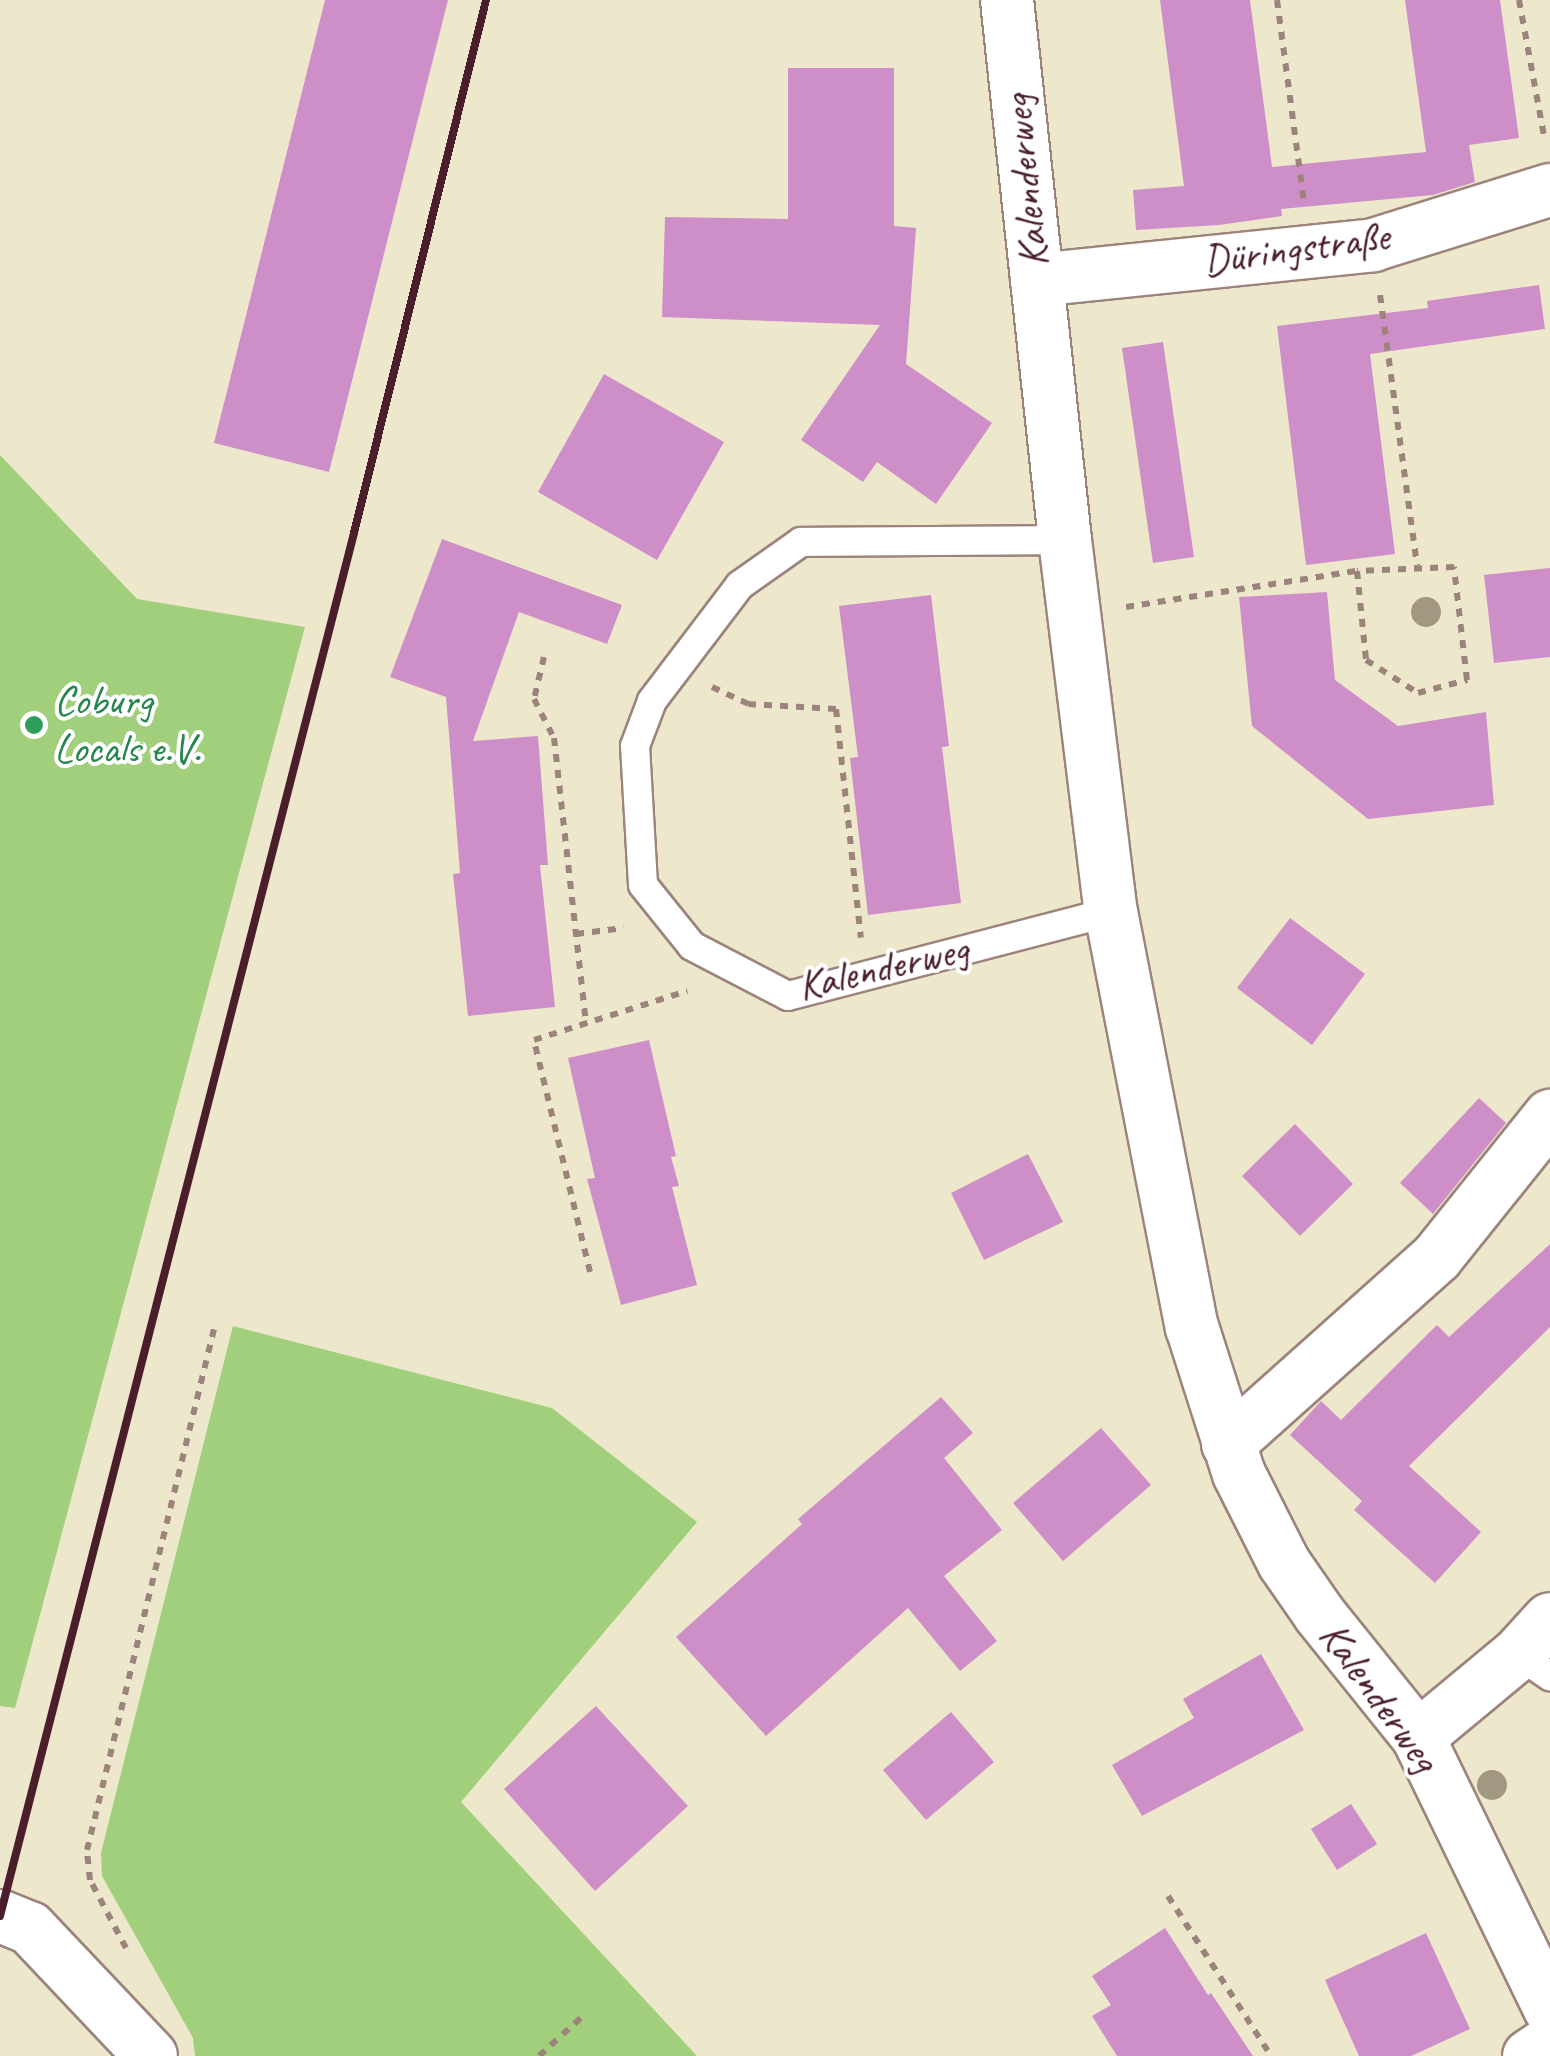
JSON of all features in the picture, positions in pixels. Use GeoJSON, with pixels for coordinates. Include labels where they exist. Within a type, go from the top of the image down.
{"type":"FeatureCollection","features":[{"type":"Feature","properties":{"kind":"street","name":"Kalenderweg"},"geometry":{"type":"LineString","coordinates":[[1008,0],[1065,540],[1111,912],[1192,1327],[1228,1444],[1284,1563],[1320,1615],[1418,1736],[1550,2009]]}},
{"type":"Feature","properties":{"kind":"street","name":"Düringstraße"},"geometry":{"type":"LineString","coordinates":[[1037,280],[1372,245],[1548,168]]}},
{"type":"Feature","properties":{"kind":"street"},"geometry":{"type":"LineString","coordinates":[[1228,1444],[1438,1257],[1550,1116]]}},
{"type":"Feature","properties":{"kind":"street"},"geometry":{"type":"LineString","coordinates":[[1418,1736],[1539,1650]]}},
{"type":"Feature","properties":{"kind":"street"},"geometry":{"type":"LineString","coordinates":[[0,1916],[30,1928],[151,2056]]}},
{"type":"Feature","properties":{"kind":"street"},"geometry":{"type":"LineString","coordinates":[[1529,2056],[1550,2042]]}},
{"type":"Feature","properties":{"kind":"lane","name":"Kalenderweg"},"geometry":{"type":"LineString","coordinates":[[1065,540],[801,542],[740,585],[652,701],[635,746],[643,884],[692,946],[788,996],[1111,912]]}},
{"type":"Feature","properties":{"kind":"path"},"geometry":{"type":"LineString","coordinates":[[1277,0],[1310,250]]}},
{"type":"Feature","properties":{"kind":"path"},"geometry":{"type":"LineString","coordinates":[[1519,0],[1548,168]]}},
{"type":"Feature","properties":{"kind":"path"},"geometry":{"type":"LineString","coordinates":[[1372,245],[1417,566]]}},
{"type":"Feature","properties":{"kind":"path"},"geometry":{"type":"LineString","coordinates":[[1075,615],[1357,571],[1454,567],[1467,680],[1418,693],[1366,660],[1357,571]]}},
{"type":"Feature","properties":{"kind":"path"},"geometry":{"type":"LineString","coordinates":[[544,657],[534,699],[554,738],[586,1024]]}},
{"type":"Feature","properties":{"kind":"path"},"geometry":{"type":"LineString","coordinates":[[675,670],[748,704],[836,710],[861,938],[887,971]]}},
{"type":"Feature","properties":{"kind":"path"},"geometry":{"type":"LineString","coordinates":[[590,1272],[534,1040],[744,972]]}},
{"type":"Feature","properties":{"kind":"path"},"geometry":{"type":"LineString","coordinates":[[134,1961],[90,1880],[88,1850],[214,1329]]}},
{"type":"Feature","properties":{"kind":"path"},"geometry":{"type":"LineString","coordinates":[[1168,1896],[1271,2056]]}},
{"type":"Feature","properties":{"kind":"path"},"geometry":{"type":"LineString","coordinates":[[539,2056],[585,2014]]}},
{"type":"Feature","properties":{"kind":"green space"},"geometry":{"type":"Polygon","coordinates":[[[0,455],[137,599],[305,627],[15,1708],[0,1706],[0,455]]]}},
{"type":"Feature","properties":{"kind":"green space"},"geometry":{"type":"Polygon","coordinates":[[[233,1326],[552,1408],[697,1522],[461,1802],[697,2056],[195,2056],[193,2038],[102,1876],[101,1853],[233,1326]]]}},
{"type":"Feature","properties":{"kind":"building"},"geometry":{"type":"Polygon","coordinates":[[[325,0],[448,0],[329,472],[214,443],[325,0]]]}},
{"type":"Feature","properties":{"kind":"building"},"geometry":{"type":"Polygon","coordinates":[[[1160,0],[1250,0],[1272,167],[1426,152],[1405,0],[1500,0],[1519,138],[1469,145],[1475,182],[1433,195],[1281,209],[1282,216],[1219,225],[1136,230],[1133,190],[1184,186],[1160,0]]]}},
{"type":"Feature","properties":{"kind":"building"},"geometry":{"type":"Polygon","coordinates":[[[788,68],[894,68],[894,226],[916,228],[906,364],[992,423],[936,504],[877,462],[863,482],[801,440],[880,325],[662,317],[665,217],[788,219],[788,68]]]}},
{"type":"Feature","properties":{"kind":"building"},"geometry":{"type":"Polygon","coordinates":[[[1539,285],[1545,329],[1370,354],[1395,554],[1306,565],[1277,326],[1428,308],[1427,301],[1539,285]]]}},
{"type":"Feature","properties":{"kind":"building"},"geometry":{"type":"Polygon","coordinates":[[[1163,342],[1194,557],[1153,563],[1122,348],[1163,342]]]}},
{"type":"Feature","properties":{"kind":"building"},"geometry":{"type":"Polygon","coordinates":[[[604,374],[724,442],[657,560],[538,492],[604,374]]]}},
{"type":"Feature","properties":{"kind":"building"},"geometry":{"type":"Polygon","coordinates":[[[442,539],[622,605],[607,644],[519,612],[473,741],[538,736],[548,865],[540,865],[555,1007],[468,1016],[453,874],[460,873],[446,697],[390,677],[442,539]]]}},
{"type":"Feature","properties":{"kind":"building"},"geometry":{"type":"Polygon","coordinates":[[[1550,568],[1550,657],[1494,663],[1484,575],[1550,568]]]}},
{"type":"Feature","properties":{"kind":"building"},"geometry":{"type":"Polygon","coordinates":[[[1327,592],[1335,680],[1398,726],[1486,712],[1494,805],[1368,819],[1252,726],[1239,597],[1327,592]]]}},
{"type":"Feature","properties":{"kind":"building"},"geometry":{"type":"Polygon","coordinates":[[[931,595],[949,746],[942,747],[961,903],[868,915],[850,758],[858,757],[839,606],[931,595]]]}},
{"type":"Feature","properties":{"kind":"building"},"geometry":{"type":"Polygon","coordinates":[[[1290,918],[1365,974],[1312,1045],[1237,988],[1290,918]]]}},
{"type":"Feature","properties":{"kind":"building"},"geometry":{"type":"Polygon","coordinates":[[[649,1040],[676,1156],[671,1157],[679,1186],[672,1187],[697,1285],[621,1305],[587,1179],[595,1178],[568,1058],[649,1040]]]}},
{"type":"Feature","properties":{"kind":"building"},"geometry":{"type":"Polygon","coordinates":[[[1479,1098],[1506,1123],[1433,1214],[1400,1183],[1479,1098]]]}},
{"type":"Feature","properties":{"kind":"building"},"geometry":{"type":"Polygon","coordinates":[[[1295,1124],[1353,1184],[1300,1236],[1242,1176],[1295,1124]]]}},
{"type":"Feature","properties":{"kind":"building"},"geometry":{"type":"Polygon","coordinates":[[[1028,1154],[1063,1222],[984,1260],[951,1193],[1028,1154]]]}},
{"type":"Feature","properties":{"kind":"building"},"geometry":{"type":"Polygon","coordinates":[[[1550,1244],[1550,1327],[1409,1466],[1481,1532],[1435,1583],[1354,1510],[1362,1501],[1290,1435],[1321,1401],[1341,1420],[1437,1325],[1449,1337],[1550,1244]]]}},
{"type":"Feature","properties":{"kind":"building"},"geometry":{"type":"Polygon","coordinates":[[[941,1397],[973,1433],[944,1458],[1002,1530],[944,1576],[997,1641],[960,1671],[908,1608],[766,1736],[676,1637],[802,1524],[798,1519],[941,1397]]]}},
{"type":"Feature","properties":{"kind":"building"},"geometry":{"type":"Polygon","coordinates":[[[1101,1428],[1151,1485],[1063,1561],[1013,1503],[1101,1428]]]}},
{"type":"Feature","properties":{"kind":"building"},"geometry":{"type":"Polygon","coordinates":[[[1261,1654],[1304,1730],[1142,1816],[1112,1765],[1194,1718],[1183,1699],[1261,1654]]]}},
{"type":"Feature","properties":{"kind":"building"},"geometry":{"type":"Polygon","coordinates":[[[596,1706],[688,1806],[595,1891],[504,1789],[596,1706]]]}},
{"type":"Feature","properties":{"kind":"building"},"geometry":{"type":"Polygon","coordinates":[[[951,1712],[994,1762],[926,1820],[883,1770],[951,1712]]]}},
{"type":"Feature","properties":{"kind":"building"},"geometry":{"type":"Polygon","coordinates":[[[1351,1804],[1377,1844],[1337,1870],[1311,1829],[1351,1804]]]}},
{"type":"Feature","properties":{"kind":"building"},"geometry":{"type":"Polygon","coordinates":[[[1165,1928],[1253,2056],[1117,2056],[1092,2016],[1111,2005],[1092,1976],[1165,1928]]]}},
{"type":"Feature","properties":{"kind":"building"},"geometry":{"type":"Polygon","coordinates":[[[1426,1933],[1470,2029],[1411,2056],[1359,2056],[1325,1980],[1426,1933]]]}},
{"type":"Feature","properties":{"kind":"railway"},"geometry":{"type":"LineString","coordinates":[[0,1916],[354,533],[486,0]]}},
{"type":"Feature","properties":{"kind":"place","name":"Coburg Locals e.V."},"geometry":{"type":"Point","coordinates":[34,725]}}]}
